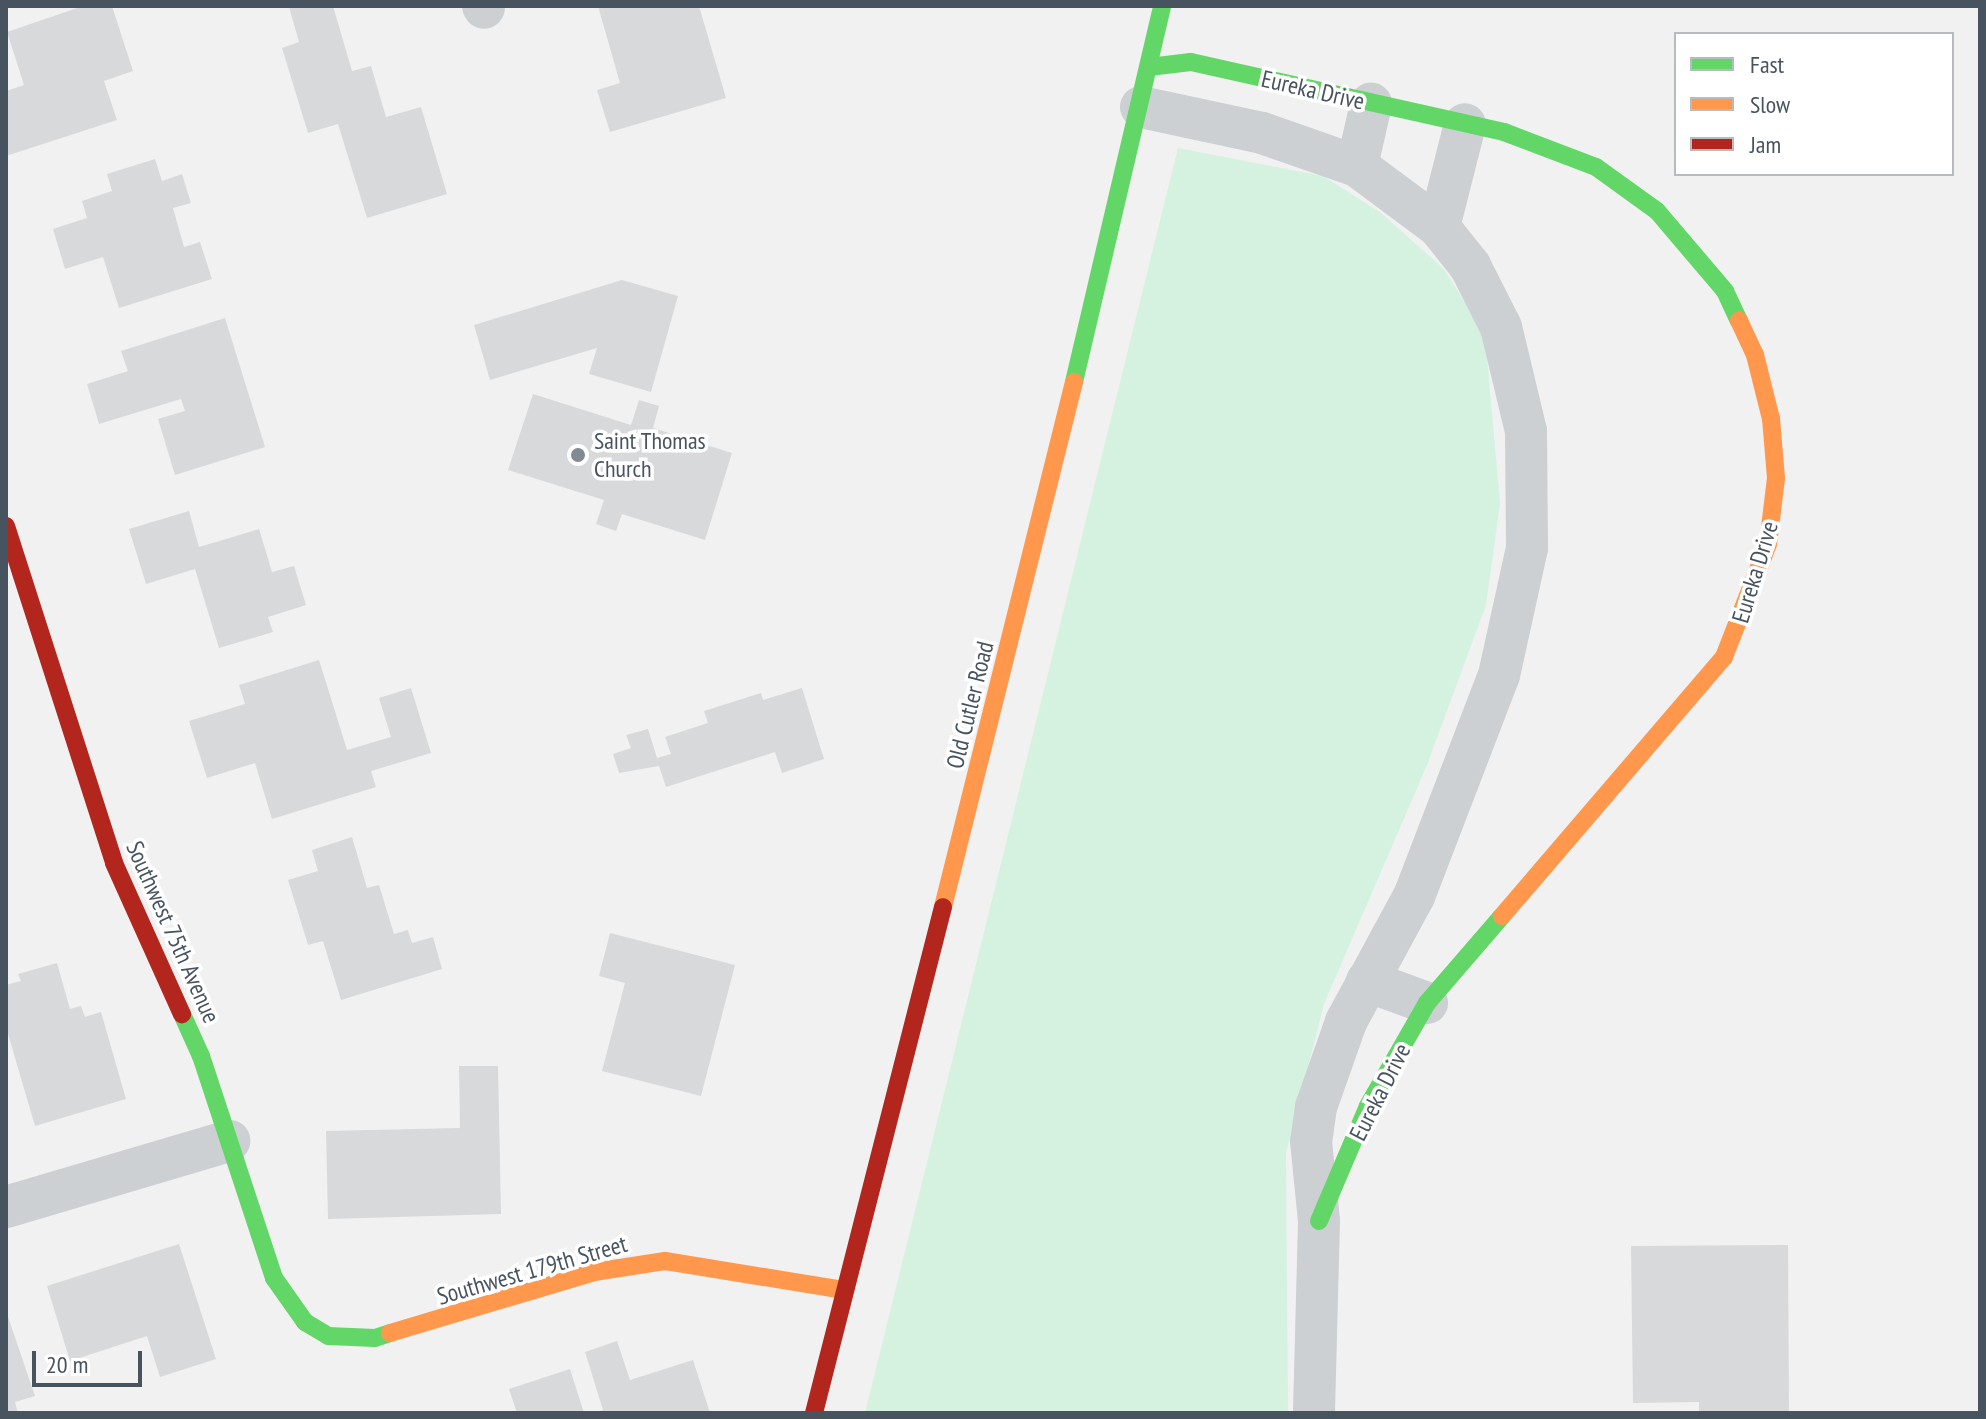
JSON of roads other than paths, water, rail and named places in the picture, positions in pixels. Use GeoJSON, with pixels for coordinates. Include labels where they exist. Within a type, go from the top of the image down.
{"type":"FeatureCollection","features":[{"type":"Feature","properties":{"kind":"street","name":"Old Cutler Road"},"geometry":{"type":"LineString","coordinates":[[814,1413],[1041,524],[1141,107],[1162,6]]}},
{"type":"Feature","properties":{"kind":"street","name":"Eureka Drive"},"geometry":{"type":"LineString","coordinates":[[1149,67],[1191,62],[1539,143],[1596,167],[1684,238],[1725,291],[1755,355],[1768,404],[1776,478],[1768,544],[1724,657],[1427,1003],[1368,1106],[1319,1221]]}},
{"type":"Feature","properties":{"kind":"street"},"geometry":{"type":"LineString","coordinates":[[1357,166],[1371,104]]}},
{"type":"Feature","properties":{"kind":"street","name":"Eureka Drive"},"geometry":{"type":"LineString","coordinates":[[1141,107],[1262,133],[1357,166],[1439,227],[1487,298],[1511,359],[1529,463],[1527,548],[1499,675],[1414,896],[1367,981],[1330,1060],[1316,1107],[1311,1141],[1319,1221],[1314,1413]]}},
{"type":"Feature","properties":{"kind":"street"},"geometry":{"type":"LineString","coordinates":[[1439,227],[1465,124]]}},
{"type":"Feature","properties":{"kind":"street","name":"Southwest 75th Avenue"},"geometry":{"type":"LineString","coordinates":[[6,526],[114,863],[182,1010],[274,1278],[305,1322],[328,1336]]}},
{"type":"Feature","properties":{"kind":"street"},"geometry":{"type":"LineString","coordinates":[[1367,981],[1427,1003]]}},
{"type":"Feature","properties":{"kind":"street"},"geometry":{"type":"LineString","coordinates":[[6,1207],[229,1141]]}},
{"type":"Feature","properties":{"kind":"street","name":"Southwest 179th Street"},"geometry":{"type":"LineString","coordinates":[[328,1336],[375,1338],[594,1272],[665,1261],[845,1290]]}},
{"type":"Feature","properties":{"kind":"place","name":"Saint Thomas Church"},"geometry":{"type":"Point","coordinates":[578,455]}}]}
